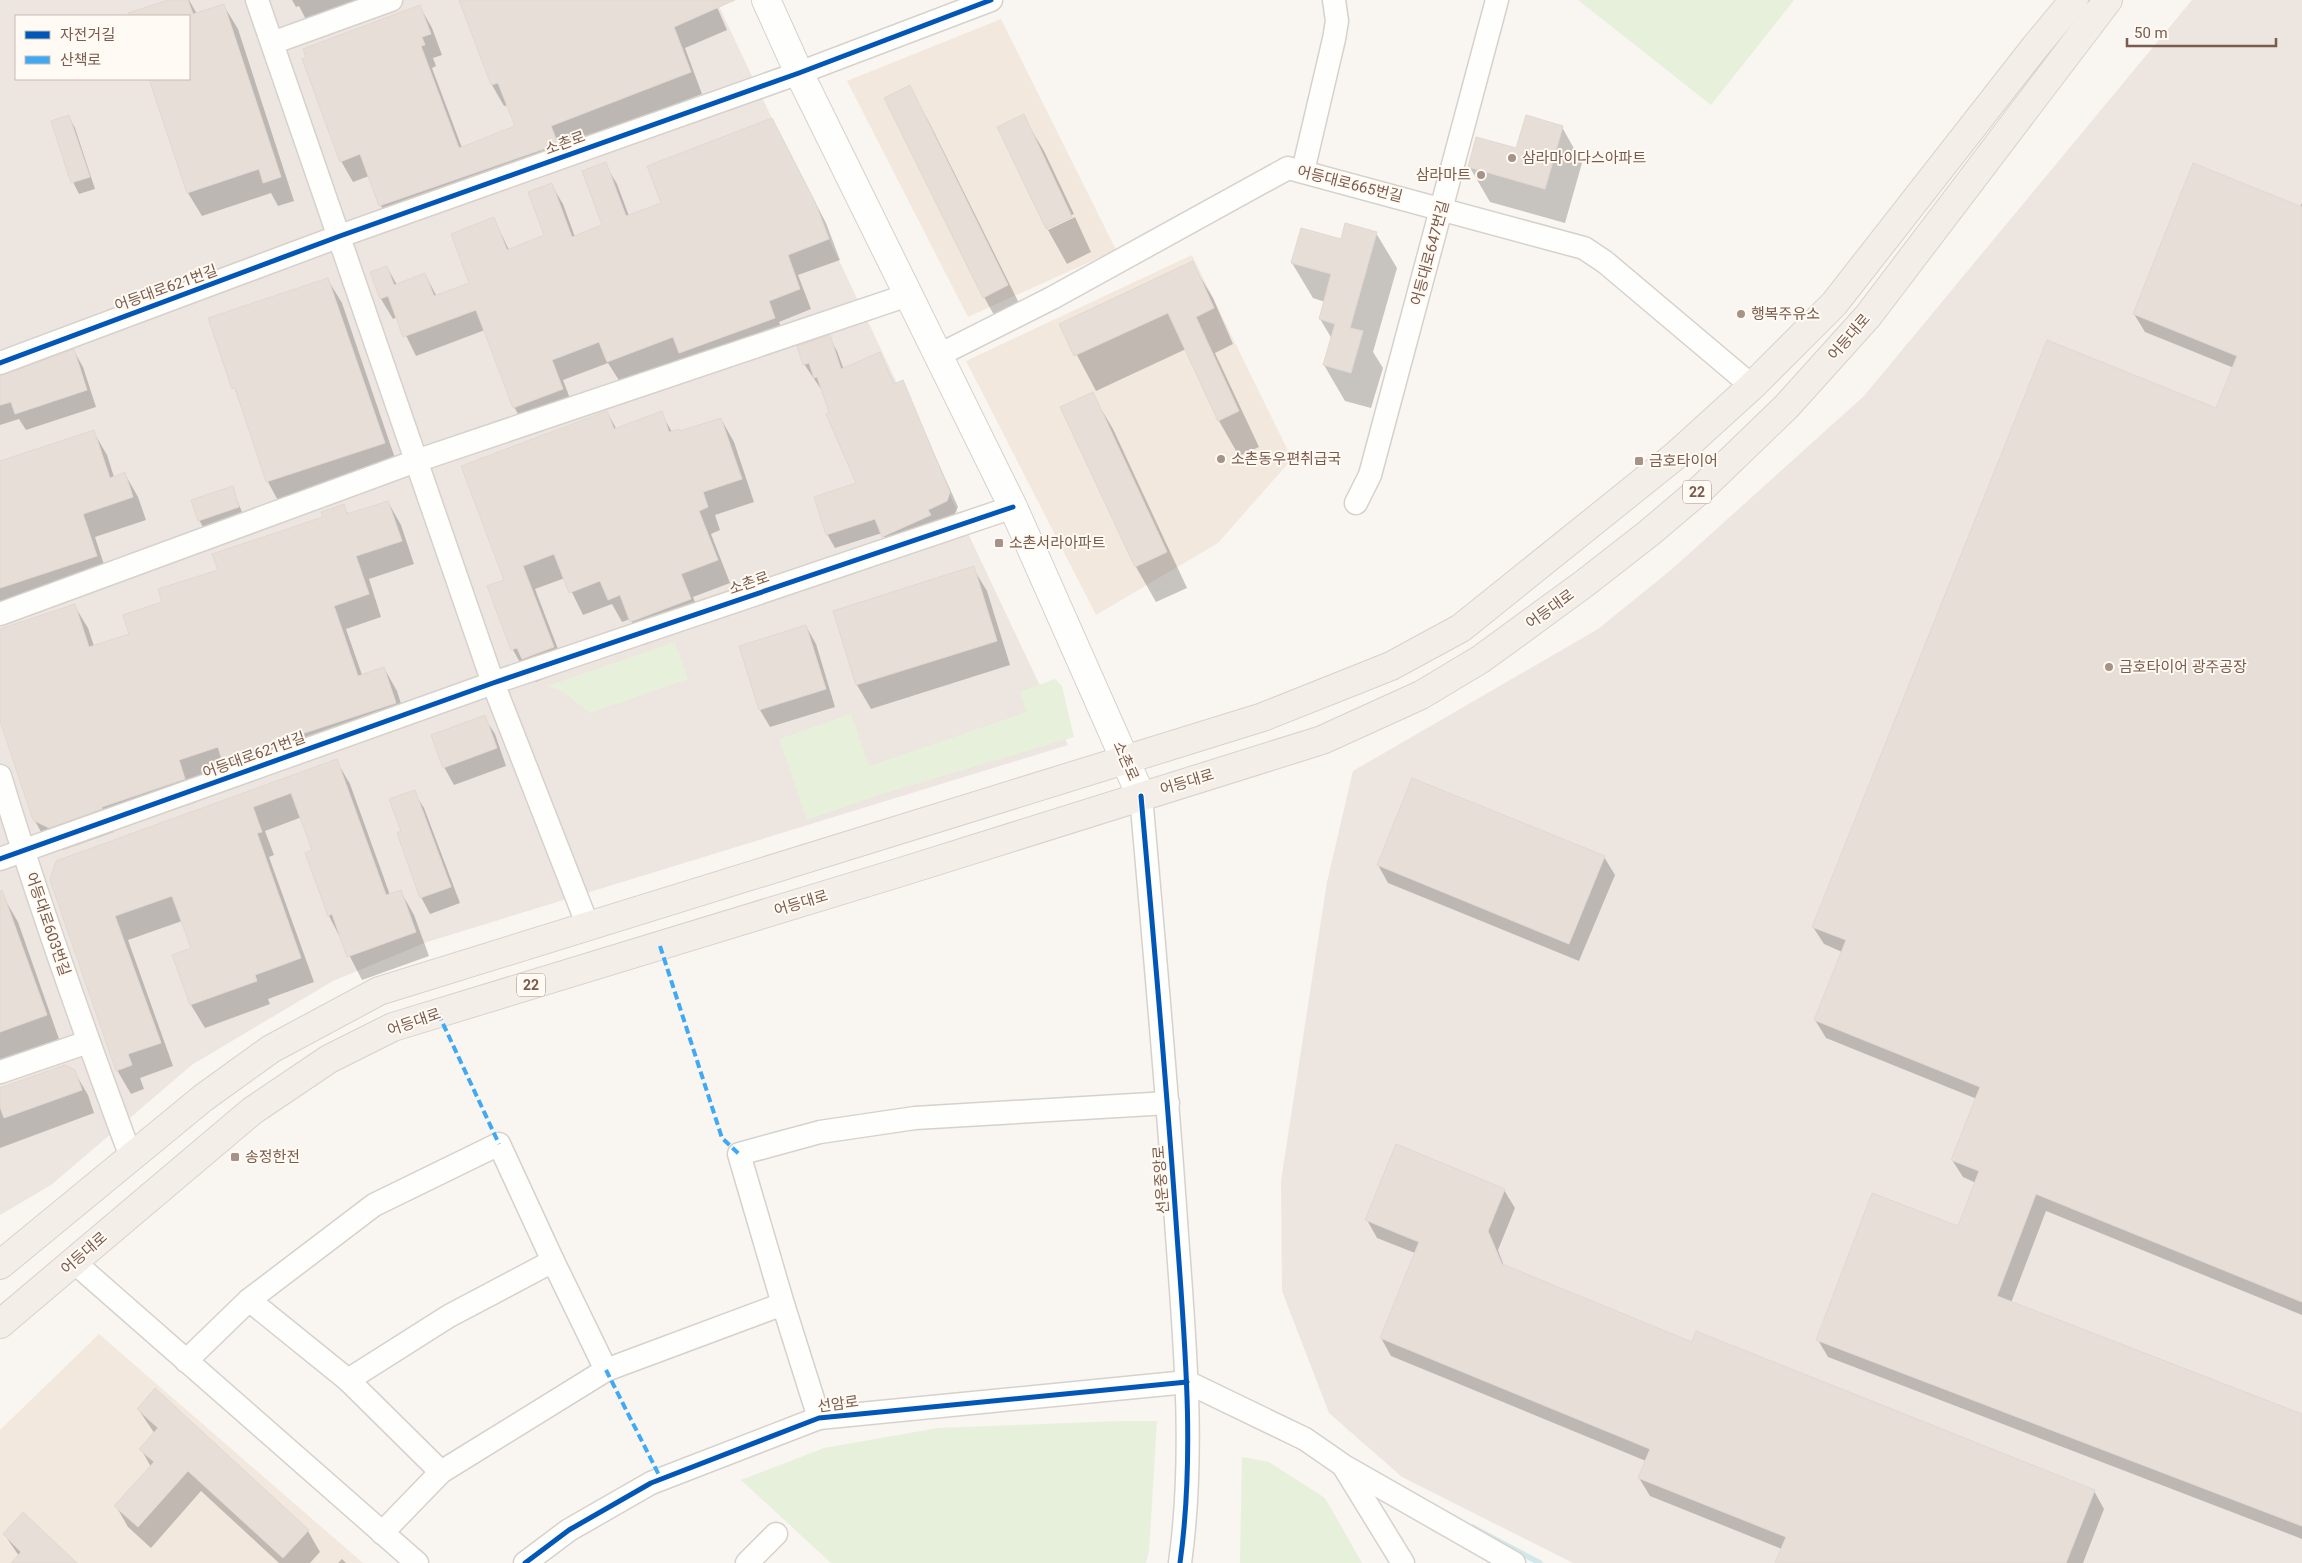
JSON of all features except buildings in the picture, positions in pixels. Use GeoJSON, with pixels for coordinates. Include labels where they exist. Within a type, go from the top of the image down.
{"type":"FeatureCollection","features":[{"type":"Feature","properties":{"kind":"main road"},"geometry":{"type":"LineString","coordinates":[[2035,47],[2050,12],[2058,0]]}},
{"type":"Feature","properties":{"kind":"main road"},"geometry":{"type":"LineString","coordinates":[[0,1265],[203,1098],[271,1049],[379,991],[1263,717],[1391,666],[1462,628],[1675,456],[1752,386],[1834,304],[2074,0]]}},
{"type":"Feature","properties":{"kind":"main road","name":"어등대로"},"geometry":{"type":"LineString","coordinates":[[0,1324],[252,1111],[329,1059],[393,1027],[901,872],[1322,740],[1421,695],[1481,659],[1585,583],[1649,533],[1701,489],[1787,406],[1868,316],[2108,0]]}},
{"type":"Feature","properties":{"kind":"main road"},"geometry":{"type":"LineString","coordinates":[[2078,40],[2124,0]]}},
{"type":"Feature","properties":{"kind":"street"},"geometry":{"type":"LineString","coordinates":[[257,0],[493,683],[588,926]]}},
{"type":"Feature","properties":{"kind":"street"},"geometry":{"type":"LineString","coordinates":[[272,43],[391,0]]}},
{"type":"Feature","properties":{"kind":"street","name":"소촌로"},"geometry":{"type":"LineString","coordinates":[[766,0],[799,73],[1013,507],[1141,796]]}},
{"type":"Feature","properties":{"kind":"street"},"geometry":{"type":"LineString","coordinates":[[799,73],[991,0]]}},
{"type":"Feature","properties":{"kind":"street"},"geometry":{"type":"LineString","coordinates":[[1303,170],[1337,21],[1334,0]]}},
{"type":"Feature","properties":{"kind":"street","name":"어등대로647번길"},"geometry":{"type":"LineString","coordinates":[[1356,502],[1370,475],[1497,0]]}},
{"type":"Feature","properties":{"kind":"street","name":"소촌로"},"geometry":{"type":"LineString","coordinates":[[340,236],[799,73]]}},
{"type":"Feature","properties":{"kind":"street","name":"어등대로665번길"},"geometry":{"type":"LineString","coordinates":[[939,355],[1052,298],[1288,168],[1303,170],[1584,248],[1605,262],[1752,386]]}},
{"type":"Feature","properties":{"kind":"street","name":"어등대로621번길"},"geometry":{"type":"LineString","coordinates":[[0,363],[340,236]]}},
{"type":"Feature","properties":{"kind":"street"},"geometry":{"type":"LineString","coordinates":[[0,614],[416,461],[908,296]]}},
{"type":"Feature","properties":{"kind":"street","name":"소촌로"},"geometry":{"type":"LineString","coordinates":[[493,683],[1013,507]]}},
{"type":"Feature","properties":{"kind":"street","name":"어등대로621번길"},"geometry":{"type":"LineString","coordinates":[[0,859],[493,683]]}},
{"type":"Feature","properties":{"kind":"street","name":"어등대로603번길"},"geometry":{"type":"LineString","coordinates":[[0,776],[22,850],[88,1042],[131,1157]]}},
{"type":"Feature","properties":{"kind":"street","name":"선운중앙로"},"geometry":{"type":"LineString","coordinates":[[1141,796],[1168,1102],[1187,1382],[1187,1514],[1180,1563]]}},
{"type":"Feature","properties":{"kind":"street"},"geometry":{"type":"LineString","coordinates":[[0,1072],[88,1042]]}},
{"type":"Feature","properties":{"kind":"street"},"geometry":{"type":"LineString","coordinates":[[819,1418],[739,1154],[820,1132],[915,1118],[1168,1102]]}},
{"type":"Feature","properties":{"kind":"street"},"geometry":{"type":"LineString","coordinates":[[186,1361],[249,1300],[374,1205],[499,1144],[552,1262],[606,1370]]}},
{"type":"Feature","properties":{"kind":"street"},"geometry":{"type":"LineString","coordinates":[[74,1262],[417,1563]]}},
{"type":"Feature","properties":{"kind":"street"},"geometry":{"type":"LineString","coordinates":[[348,1380],[449,1316],[552,1262]]}},
{"type":"Feature","properties":{"kind":"street"},"geometry":{"type":"LineString","coordinates":[[249,1300],[348,1380],[441,1472]]}},
{"type":"Feature","properties":{"kind":"street"},"geometry":{"type":"LineString","coordinates":[[382,1533],[441,1472],[606,1370],[783,1304]]}},
{"type":"Feature","properties":{"kind":"street"},"geometry":{"type":"LineString","coordinates":[[1187,1382],[1305,1439],[1344,1466],[1514,1563]]}},
{"type":"Feature","properties":{"kind":"street","name":"선암로"},"geometry":{"type":"LineString","coordinates":[[525,1563],[569,1530],[651,1483],[819,1418],[1187,1382]]}},
{"type":"Feature","properties":{"kind":"street"},"geometry":{"type":"LineString","coordinates":[[1344,1466],[1403,1563]]}},
{"type":"Feature","properties":{"kind":"street"},"geometry":{"type":"LineString","coordinates":[[747,1563],[776,1534]]}},
{"type":"Feature","properties":{"kind":"shaded area"},"geometry":{"type":"Polygon","coordinates":[[[0,0],[716,0],[1068,745],[427,942],[333,981],[193,1064],[51,1185],[0,1215],[0,0]]]}},
{"type":"Feature","properties":{"kind":"shaded area","name":"금호타이어 광주공장"},"geometry":{"type":"Polygon","coordinates":[[[2192,0],[2302,0],[2302,1563],[1573,1563],[1402,1477],[1329,1413],[1282,1291],[1281,1181],[1327,882],[1353,771],[1598,629],[1671,570],[1864,396],[2192,0]]]}},
{"type":"Feature","properties":{"kind":"shaded area"},"geometry":{"type":"Polygon","coordinates":[[[1001,19],[1116,250],[968,317],[847,81],[1001,19]]]}},
{"type":"Feature","properties":{"kind":"shaded area"},"geometry":{"type":"Polygon","coordinates":[[[1192,255],[1292,459],[1218,543],[1096,615],[966,361],[1192,255]]]}},
{"type":"Feature","properties":{"kind":"shaded area"},"geometry":{"type":"Polygon","coordinates":[[[99,1334],[363,1563],[0,1563],[0,1430],[99,1334]]]}},
{"type":"Feature","properties":{"kind":"green space"},"geometry":{"type":"Polygon","coordinates":[[[1578,0],[1794,0],[1711,105],[1578,0]]]}},
{"type":"Feature","properties":{"kind":"green space"},"geometry":{"type":"Polygon","coordinates":[[[675,642],[688,679],[590,713],[563,692],[547,686],[675,642]]]}},
{"type":"Feature","properties":{"kind":"green space"},"geometry":{"type":"Polygon","coordinates":[[[1055,679],[1062,686],[1074,737],[879,795],[807,820],[779,739],[851,714],[869,766],[1027,712],[1020,692],[1055,679]]]}},
{"type":"Feature","properties":{"kind":"green space"},"geometry":{"type":"Polygon","coordinates":[[[1157,1421],[1149,1551],[1146,1563],[831,1563],[741,1480],[824,1448],[938,1428],[1157,1421]]]}},
{"type":"Feature","properties":{"kind":"green space"},"geometry":{"type":"Polygon","coordinates":[[[1242,1457],[1269,1462],[1325,1498],[1362,1563],[1240,1563],[1242,1457]]]}},
{"type":"Feature","properties":{"kind":"waterway"},"geometry":{"type":"LineString","coordinates":[[1472,1527],[1540,1563]]}},
{"type":"Feature","properties":{"kind":"marked path"},"geometry":{"type":"LineString","coordinates":[[660,946],[722,1138],[739,1154]]}},
{"type":"Feature","properties":{"kind":"marked path"},"geometry":{"type":"LineString","coordinates":[[438,1013],[499,1144]]}},
{"type":"Feature","properties":{"kind":"marked path"},"geometry":{"type":"LineString","coordinates":[[606,1370],[661,1479]]}},
{"type":"Feature","properties":{"kind":"cycle path"},"geometry":{"type":"LineString","coordinates":[[0,363],[340,236],[799,73],[991,0]]}},
{"type":"Feature","properties":{"kind":"cycle path"},"geometry":{"type":"LineString","coordinates":[[0,859],[493,683],[1013,507]]}},
{"type":"Feature","properties":{"kind":"cycle path"},"geometry":{"type":"LineString","coordinates":[[1141,796],[1183,1317],[1188,1440],[1185,1522],[1180,1563]]}},
{"type":"Feature","properties":{"kind":"cycle path"},"geometry":{"type":"LineString","coordinates":[[525,1563],[569,1530],[651,1483],[819,1418],[1187,1382]]}},
{"type":"Feature","properties":{"kind":"place","name":"삼라마이다스아파트"},"geometry":{"type":"Point","coordinates":[1512,158]}},
{"type":"Feature","properties":{"kind":"place","name":"삼라마트"},"geometry":{"type":"Point","coordinates":[1481,175]}},
{"type":"Feature","properties":{"kind":"place","name":"행복주유소"},"geometry":{"type":"Point","coordinates":[1741,314]}},
{"type":"Feature","properties":{"kind":"place","name":"소촌동우편취급국"},"geometry":{"type":"Point","coordinates":[1221,459]}},
{"type":"Feature","properties":{"kind":"place","name":"금호타이어"},"geometry":{"type":"Point","coordinates":[1639,461]}},
{"type":"Feature","properties":{"kind":"place","name":"소촌서라아파트"},"geometry":{"type":"Point","coordinates":[999,543]}},
{"type":"Feature","properties":{"kind":"place","name":"금호타이어 광주공장"},"geometry":{"type":"Point","coordinates":[2109,667]}},
{"type":"Feature","properties":{"kind":"place","name":"송정한전"},"geometry":{"type":"Point","coordinates":[235,1157]}}]}
